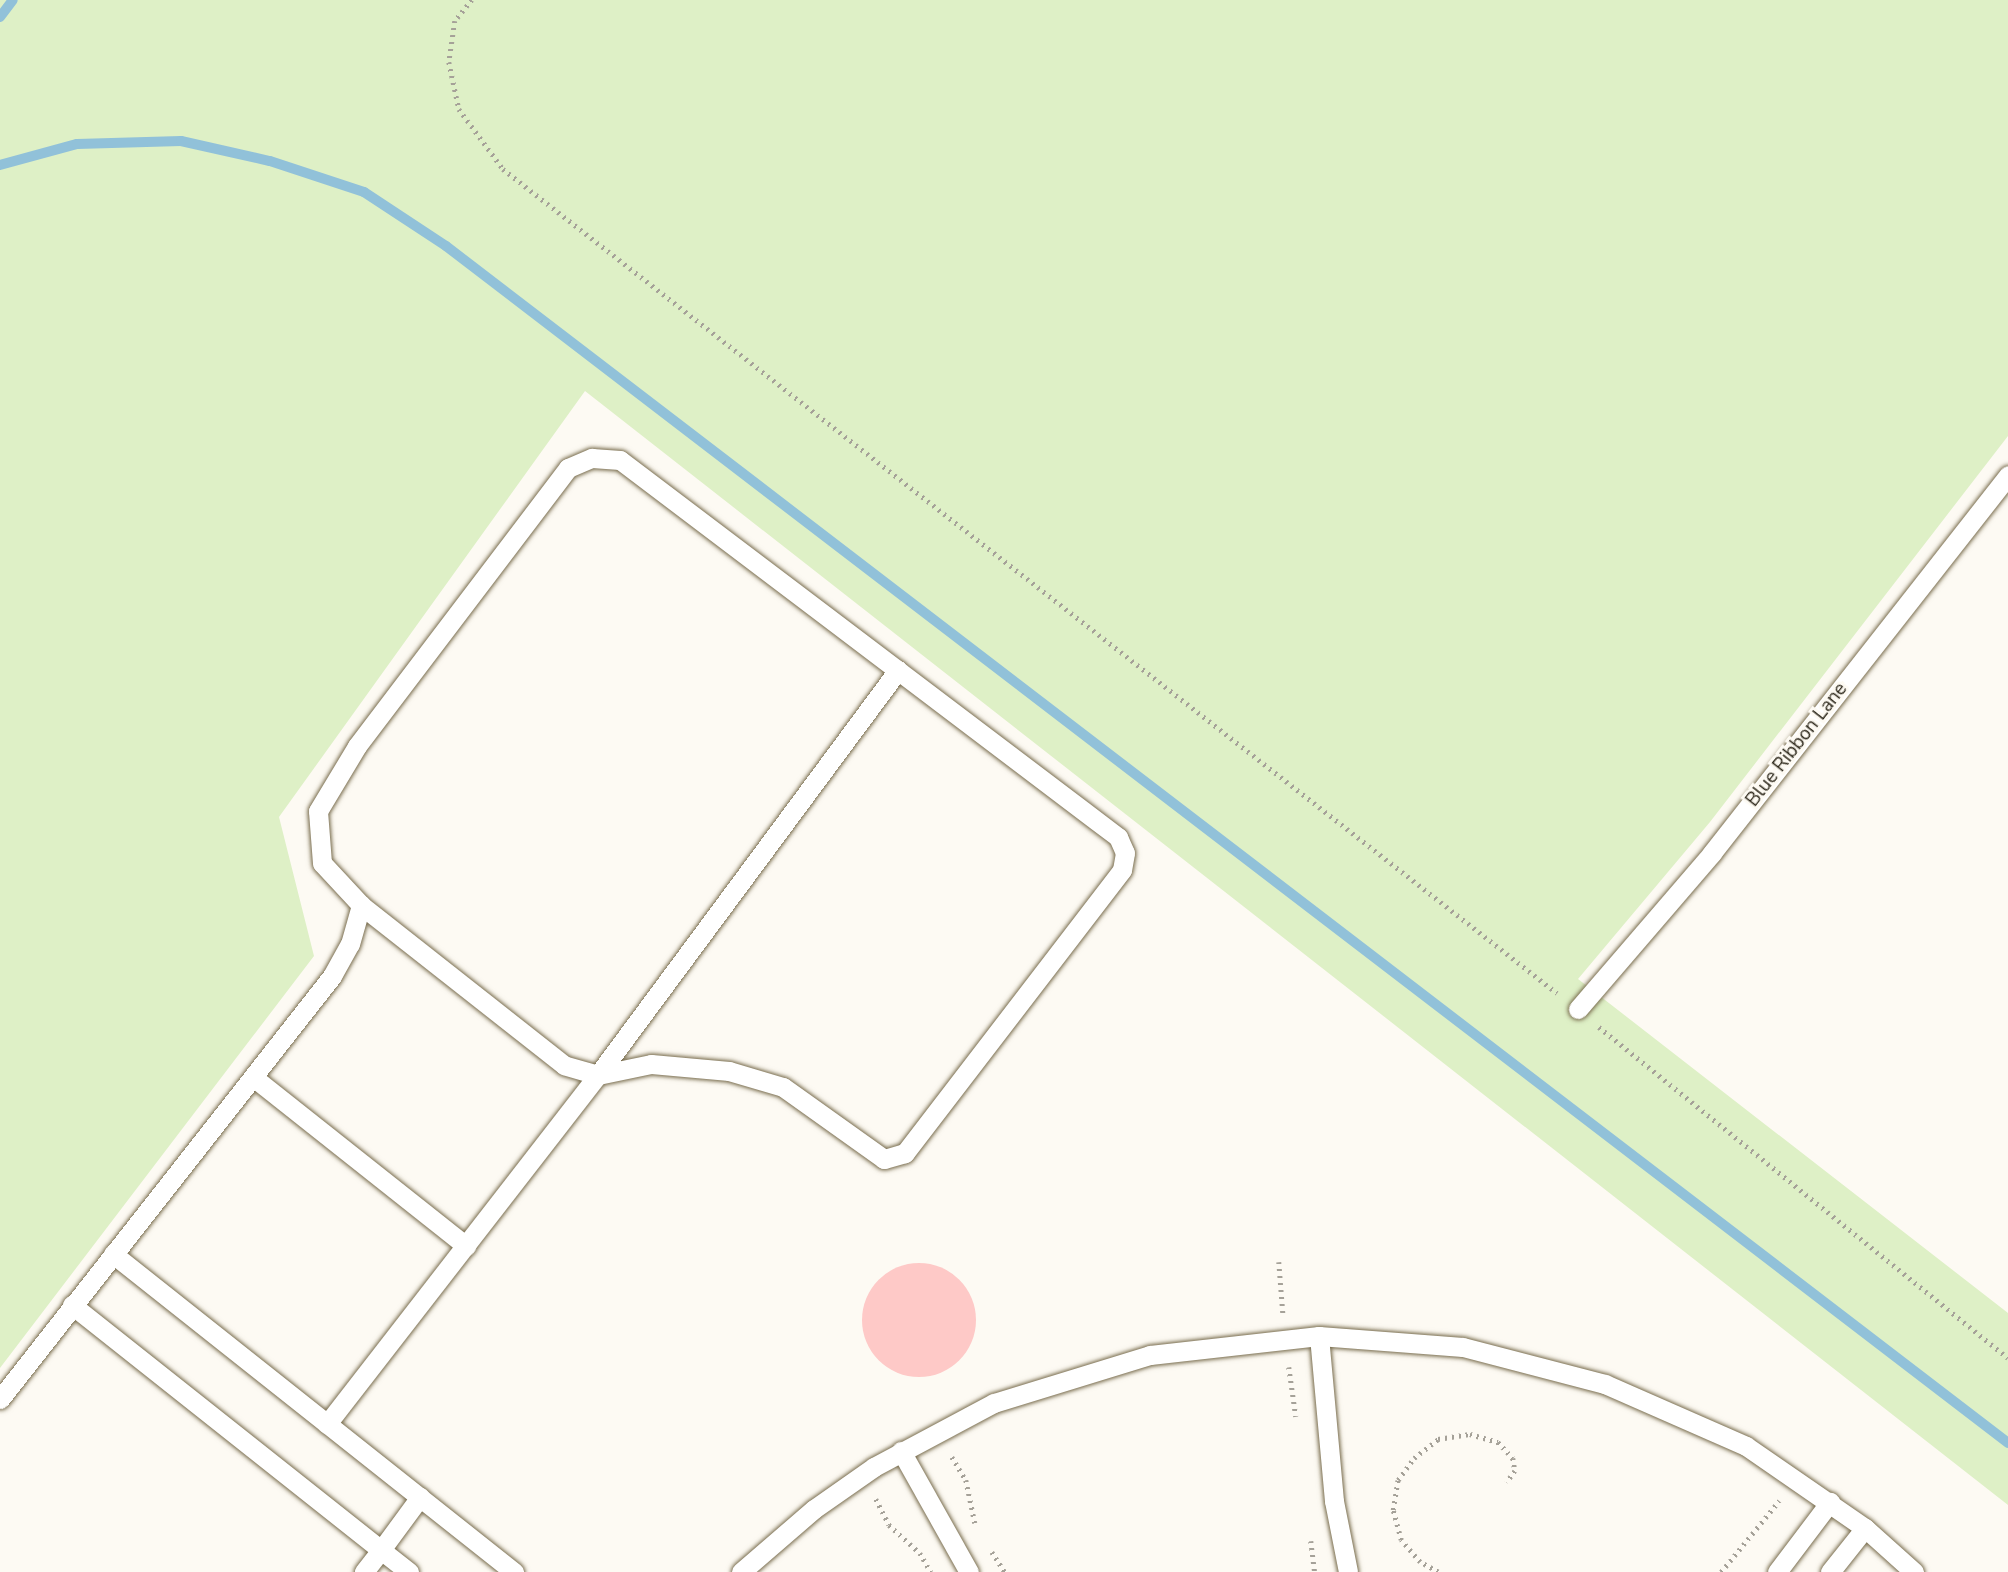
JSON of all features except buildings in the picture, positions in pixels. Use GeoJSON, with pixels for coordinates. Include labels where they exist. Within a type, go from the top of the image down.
{"type":"FeatureCollection","features":[{"type":"Feature","properties":{"kind":"lane"},"geometry":{"type":"LineString","coordinates":[[592,458],[620,460],[1118,837],[1125,853],[1122,870],[905,1153],[884,1159],[783,1087],[729,1071],[651,1064],[598,1075],[564,1065],[361,905],[322,863],[318,811],[357,746],[568,468],[592,458]]}},
{"type":"Feature","properties":{"kind":"lane","name":"Blue Ribbon Lane"},"geometry":{"type":"LineString","coordinates":[[1577,1009],[1712,853],[2008,475]]}},
{"type":"Feature","properties":{"kind":"lane"},"geometry":{"type":"LineString","coordinates":[[327,1424],[598,1075],[898,670]]}},
{"type":"Feature","properties":{"kind":"lane"},"geometry":{"type":"LineString","coordinates":[[0,1399],[332,976],[350,944],[361,905]]}},
{"type":"Feature","properties":{"kind":"lane"},"geometry":{"type":"LineString","coordinates":[[253,1077],[466,1246]]}},
{"type":"Feature","properties":{"kind":"lane"},"geometry":{"type":"LineString","coordinates":[[113,1254],[514,1572]]}},
{"type":"Feature","properties":{"kind":"lane"},"geometry":{"type":"LineString","coordinates":[[72,1306],[409,1572]]}},
{"type":"Feature","properties":{"kind":"lane"},"geometry":{"type":"LineString","coordinates":[[1319,1336],[1334,1501],[1348,1572]]}},
{"type":"Feature","properties":{"kind":"lane"},"geometry":{"type":"LineString","coordinates":[[741,1572],[814,1509],[901,1451],[994,1403],[1077,1374],[1150,1355],[1319,1336],[1462,1347],[1605,1384],[1746,1446],[1866,1528],[1914,1572]]}},
{"type":"Feature","properties":{"kind":"lane"},"geometry":{"type":"LineString","coordinates":[[901,1451],[969,1572]]}},
{"type":"Feature","properties":{"kind":"lane"},"geometry":{"type":"LineString","coordinates":[[364,1572],[420,1497]]}},
{"type":"Feature","properties":{"kind":"lane"},"geometry":{"type":"LineString","coordinates":[[1777,1572],[1829,1502]]}},
{"type":"Feature","properties":{"kind":"lane"},"geometry":{"type":"LineString","coordinates":[[1830,1572],[1866,1528]]}},
{"type":"Feature","properties":{"kind":"path"},"geometry":{"type":"LineString","coordinates":[[472,0],[455,21],[449,62],[459,109],[503,169],[1577,1009],[2008,1358]]}},
{"type":"Feature","properties":{"kind":"path"},"geometry":{"type":"LineString","coordinates":[[1438,1572],[1420,1562],[1401,1540],[1393,1510],[1398,1480],[1413,1458],[1438,1439],[1471,1434],[1498,1442],[1513,1458],[1515,1471],[1507,1482]]}},
{"type":"Feature","properties":{"kind":"path"},"geometry":{"type":"LineString","coordinates":[[1721,1572],[1752,1539],[1796,1478]]}},
{"type":"Feature","properties":{"kind":"green space"},"geometry":{"type":"Polygon","coordinates":[[[0,0],[2008,0],[2008,436],[1710,822],[1578,979],[2008,1313],[2008,1505],[585,391],[279,817],[314,956],[0,1368],[0,0]]]}},
{"type":"Feature","properties":{"kind":"waterway"},"geometry":{"type":"LineString","coordinates":[[0,17],[13,0]]}},
{"type":"Feature","properties":{"kind":"waterway"},"geometry":{"type":"LineString","coordinates":[[0,165],[77,144],[181,141],[270,161],[364,192],[446,246],[2008,1443]]}}]}
